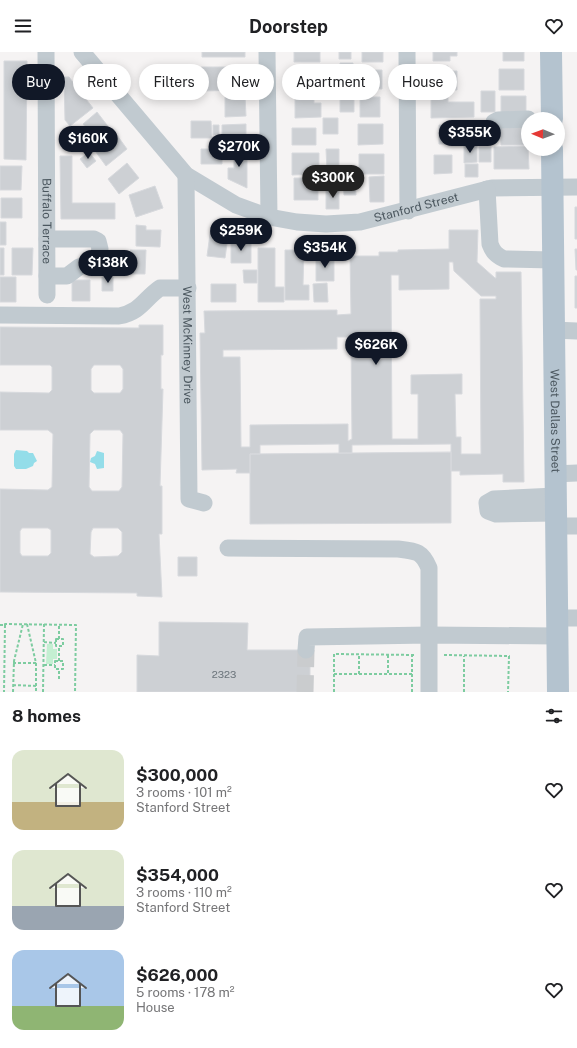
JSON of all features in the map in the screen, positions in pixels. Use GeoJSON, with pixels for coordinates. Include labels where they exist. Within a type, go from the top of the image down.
{"type":"FeatureCollection","features":[{"type":"Feature","properties":{"kind":"main road"},"geometry":{"type":"LineString","coordinates":[[551,52],[552,112]]}},
{"type":"Feature","properties":{"kind":"main road","name":"West Dallas Street"},"geometry":{"type":"LineString","coordinates":[[552,156],[554,474],[555,512],[563,624],[558,692]]}},
{"type":"Feature","properties":{"kind":"street","name":"Buffalo Terrace"},"geometry":{"type":"LineString","coordinates":[[46,52],[47,295]]}},
{"type":"Feature","properties":{"kind":"street","name":"Stanford Street"},"geometry":{"type":"LineString","coordinates":[[82,52],[186,175],[236,205],[269,217],[297,222],[326,224],[360,222],[408,211],[487,189],[577,187]]}},
{"type":"Feature","properties":{"kind":"street"},"geometry":{"type":"LineString","coordinates":[[267,52],[269,217]]}},
{"type":"Feature","properties":{"kind":"street"},"geometry":{"type":"LineString","coordinates":[[407,52],[408,211]]}},
{"type":"Feature","properties":{"kind":"street"},"geometry":{"type":"LineString","coordinates":[[492,136],[494,122],[498,120],[521,120]]}},
{"type":"Feature","properties":{"kind":"street","name":"West McKinney Drive"},"geometry":{"type":"LineString","coordinates":[[186,175],[189,499],[204,503]]}},
{"type":"Feature","properties":{"kind":"street"},"geometry":{"type":"LineString","coordinates":[[487,189],[490,244],[497,256],[504,259],[553,260]]}},
{"type":"Feature","properties":{"kind":"street"},"geometry":{"type":"LineString","coordinates":[[47,239],[94,239],[98,241],[100,249],[97,261],[79,267],[67,276],[47,276]]}},
{"type":"Feature","properties":{"kind":"street"},"geometry":{"type":"LineString","coordinates":[[0,315],[129,315],[139,309],[160,288],[188,288]]}},
{"type":"Feature","properties":{"kind":"street"},"geometry":{"type":"LineString","coordinates":[[553,330],[577,330]]}},
{"type":"Feature","properties":{"kind":"street"},"geometry":{"type":"LineString","coordinates":[[554,474],[577,473]]}},
{"type":"Feature","properties":{"kind":"street"},"geometry":{"type":"LineString","coordinates":[[555,512],[577,526]]}},
{"type":"Feature","properties":{"kind":"street"},"geometry":{"type":"LineString","coordinates":[[228,548],[415,550],[424,557],[429,568],[429,635],[421,655],[429,692]]}},
{"type":"Feature","properties":{"kind":"street"},"geometry":{"type":"LineString","coordinates":[[306,650],[307,638],[429,635],[563,624]]}},
{"type":"Feature","properties":{"kind":"path"},"geometry":{"type":"LineString","coordinates":[[13,692],[13,663],[23,624]]}},
{"type":"Feature","properties":{"kind":"path"},"geometry":{"type":"LineString","coordinates":[[27,624],[36,664],[36,692]]}},
{"type":"Feature","properties":{"kind":"path"},"geometry":{"type":"LineString","coordinates":[[43,692],[44,624]]}},
{"type":"Feature","properties":{"kind":"path"},"geometry":{"type":"LineString","coordinates":[[56,643],[56,639],[59,639],[59,624]]}},
{"type":"Feature","properties":{"kind":"path"},"geometry":{"type":"LineString","coordinates":[[0,625],[76,625],[75,692]]}},
{"type":"Feature","properties":{"kind":"path"},"geometry":{"type":"LineString","coordinates":[[4,692],[5,625]]}},
{"type":"Feature","properties":{"kind":"path"},"geometry":{"type":"LineString","coordinates":[[59,639],[63,639],[63,646],[59,646]]}},
{"type":"Feature","properties":{"kind":"path"},"geometry":{"type":"LineString","coordinates":[[44,642],[56,643],[56,646],[59,646],[59,661]]}},
{"type":"Feature","properties":{"kind":"path"},"geometry":{"type":"LineString","coordinates":[[334,692],[334,654],[509,656],[508,692]]}},
{"type":"Feature","properties":{"kind":"path"},"geometry":{"type":"LineString","coordinates":[[359,654],[359,674]]}},
{"type":"Feature","properties":{"kind":"path"},"geometry":{"type":"LineString","coordinates":[[388,655],[388,674]]}},
{"type":"Feature","properties":{"kind":"path"},"geometry":{"type":"LineString","coordinates":[[412,692],[412,674],[421,655]]}},
{"type":"Feature","properties":{"kind":"path"},"geometry":{"type":"LineString","coordinates":[[464,656],[464,692]]}},
{"type":"Feature","properties":{"kind":"path"},"geometry":{"type":"LineString","coordinates":[[55,665],[55,661],[59,661]]}},
{"type":"Feature","properties":{"kind":"path"},"geometry":{"type":"LineString","coordinates":[[59,661],[63,661],[63,669],[59,669]]}},
{"type":"Feature","properties":{"kind":"path"},"geometry":{"type":"LineString","coordinates":[[13,663],[36,664]]}},
{"type":"Feature","properties":{"kind":"path"},"geometry":{"type":"LineString","coordinates":[[44,665],[55,665]]}},
{"type":"Feature","properties":{"kind":"path"},"geometry":{"type":"LineString","coordinates":[[55,665],[55,669],[59,669]]}},
{"type":"Feature","properties":{"kind":"path"},"geometry":{"type":"LineString","coordinates":[[59,669],[59,679]]}},
{"type":"Feature","properties":{"kind":"path"},"geometry":{"type":"LineString","coordinates":[[334,674],[412,674]]}},
{"type":"Feature","properties":{"kind":"path"},"geometry":{"type":"LineString","coordinates":[[13,685],[36,686]]}},
{"type":"Feature","properties":{"kind":"green space"},"geometry":{"type":"Polygon","coordinates":[[[47,644],[53,644],[53,649],[57,649],[57,659],[53,659],[53,664],[46,664],[47,644]]]}},
{"type":"Feature","properties":{"kind":"water"},"geometry":{"type":"Polygon","coordinates":[[[16,450],[33,453],[37,461],[33,466],[26,469],[16,469],[14,466],[14,454],[16,450]]]}},
{"type":"Feature","properties":{"kind":"water"},"geometry":{"type":"Polygon","coordinates":[[[97,451],[104,453],[104,468],[97,469],[95,464],[90,462],[91,458],[95,456],[97,451]]]}},
{"type":"Feature","properties":{"kind":"building"},"geometry":{"type":"Polygon","coordinates":[[[202,52],[245,52],[245,57],[202,57],[202,52]]]}},
{"type":"Feature","properties":{"kind":"building"},"geometry":{"type":"Polygon","coordinates":[[[294,52],[320,52],[320,62],[294,62],[294,52]]]}},
{"type":"Feature","properties":{"kind":"building"},"geometry":{"type":"Polygon","coordinates":[[[339,52],[351,52],[351,59],[339,59],[339,52]]]}},
{"type":"Feature","properties":{"kind":"building"},"geometry":{"type":"Polygon","coordinates":[[[362,52],[383,52],[383,62],[362,62],[362,52]]]}},
{"type":"Feature","properties":{"kind":"building"},"geometry":{"type":"Polygon","coordinates":[[[433,52],[457,52],[457,56],[450,56],[450,61],[433,61],[433,52]]]}},
{"type":"Feature","properties":{"kind":"building"},"geometry":{"type":"Polygon","coordinates":[[[503,52],[524,52],[524,61],[503,61],[503,52]]]}},
{"type":"Feature","properties":{"kind":"building"},"geometry":{"type":"Polygon","coordinates":[[[4,61],[27,61],[27,64],[12,64],[12,100],[27,100],[26,160],[4,159],[4,61]]]}},
{"type":"Feature","properties":{"kind":"building"},"geometry":{"type":"Polygon","coordinates":[[[340,63],[353,63],[353,64],[340,63]]]}},
{"type":"Feature","properties":{"kind":"building"},"geometry":{"type":"Polygon","coordinates":[[[209,67],[217,67],[217,91],[209,91],[209,67]]]}},
{"type":"Feature","properties":{"kind":"building"},"geometry":{"type":"Polygon","coordinates":[[[499,69],[524,69],[524,90],[499,90],[499,69]]]}},
{"type":"Feature","properties":{"kind":"building"},"geometry":{"type":"Polygon","coordinates":[[[380,70],[382,70],[382,89],[380,89],[380,70]]]}},
{"type":"Feature","properties":{"kind":"building"},"geometry":{"type":"Polygon","coordinates":[[[65,77],[69,77],[73,82],[73,100],[87,100],[93,108],[70,126],[65,120],[65,77]]]}},
{"type":"Feature","properties":{"kind":"building"},"geometry":{"type":"Polygon","coordinates":[[[481,91],[495,91],[495,112],[481,112],[481,91]]]}},
{"type":"Feature","properties":{"kind":"building"},"geometry":{"type":"Polygon","coordinates":[[[501,96],[526,96],[526,112],[521,112],[521,116],[501,117],[501,96]]]}},
{"type":"Feature","properties":{"kind":"building"},"geometry":{"type":"Polygon","coordinates":[[[225,100],[245,100],[246,116],[225,117],[225,100]]]}},
{"type":"Feature","properties":{"kind":"building"},"geometry":{"type":"Polygon","coordinates":[[[295,100],[314,100],[314,103],[321,103],[321,117],[295,118],[295,100]]]}},
{"type":"Feature","properties":{"kind":"building"},"geometry":{"type":"Polygon","coordinates":[[[340,100],[354,100],[354,112],[340,112],[340,100]]]}},
{"type":"Feature","properties":{"kind":"building"},"geometry":{"type":"Polygon","coordinates":[[[360,100],[380,100],[380,117],[360,117],[360,100]]]}},
{"type":"Feature","properties":{"kind":"building"},"geometry":{"type":"Polygon","coordinates":[[[431,100],[448,100],[448,102],[474,102],[474,117],[431,118],[431,100]]]}},
{"type":"Feature","properties":{"kind":"building"},"geometry":{"type":"Polygon","coordinates":[[[97,112],[110,129],[96,140],[83,124],[97,112]]]}},
{"type":"Feature","properties":{"kind":"building"},"geometry":{"type":"Polygon","coordinates":[[[323,118],[338,118],[338,134],[323,134],[323,118]]]}},
{"type":"Feature","properties":{"kind":"building"},"geometry":{"type":"Polygon","coordinates":[[[191,121],[211,121],[212,138],[191,138],[191,121]]]}},
{"type":"Feature","properties":{"kind":"building"},"geometry":{"type":"Polygon","coordinates":[[[500,123],[521,123],[521,145],[501,145],[500,123]]]}},
{"type":"Feature","properties":{"kind":"building"},"geometry":{"type":"Polygon","coordinates":[[[246,124],[246,147],[222,147],[222,125],[246,124]]]}},
{"type":"Feature","properties":{"kind":"building"},"geometry":{"type":"Polygon","coordinates":[[[358,124],[383,124],[383,144],[358,145],[358,124]]]}},
{"type":"Feature","properties":{"kind":"building"},"geometry":{"type":"Polygon","coordinates":[[[213,125],[219,125],[219,135],[213,135],[213,125]]]}},
{"type":"Feature","properties":{"kind":"building"},"geometry":{"type":"Polygon","coordinates":[[[439,125],[457,125],[457,144],[439,144],[439,125]]]}},
{"type":"Feature","properties":{"kind":"building"},"geometry":{"type":"Polygon","coordinates":[[[292,128],[316,128],[316,145],[292,145],[292,128]]]}},
{"type":"Feature","properties":{"kind":"building"},"geometry":{"type":"Polygon","coordinates":[[[114,131],[127,149],[106,166],[93,148],[114,131]]]}},
{"type":"Feature","properties":{"kind":"building"},"geometry":{"type":"Polygon","coordinates":[[[464,146],[477,146],[477,162],[464,163],[464,146]]]}},
{"type":"Feature","properties":{"kind":"building"},"geometry":{"type":"Polygon","coordinates":[[[521,146],[521,156],[528,156],[529,169],[494,169],[494,147],[521,146]]]}},
{"type":"Feature","properties":{"kind":"building"},"geometry":{"type":"Polygon","coordinates":[[[479,147],[491,147],[491,162],[479,162],[479,147]]]}},
{"type":"Feature","properties":{"kind":"building"},"geometry":{"type":"Polygon","coordinates":[[[201,149],[222,149],[222,164],[201,164],[201,149]]]}},
{"type":"Feature","properties":{"kind":"building"},"geometry":{"type":"Polygon","coordinates":[[[234,149],[247,149],[247,188],[228,179],[228,168],[234,168],[234,149]]]}},
{"type":"Feature","properties":{"kind":"building"},"geometry":{"type":"Polygon","coordinates":[[[326,149],[339,149],[339,170],[327,170],[326,149]]]}},
{"type":"Feature","properties":{"kind":"building"},"geometry":{"type":"Polygon","coordinates":[[[89,152],[96,161],[87,168],[80,159],[89,152]]]}},
{"type":"Feature","properties":{"kind":"building"},"geometry":{"type":"Polygon","coordinates":[[[292,153],[319,153],[319,174],[292,175],[292,153]]]}},
{"type":"Feature","properties":{"kind":"building"},"geometry":{"type":"Polygon","coordinates":[[[359,154],[384,154],[384,174],[359,174],[359,154]]]}},
{"type":"Feature","properties":{"kind":"building"},"geometry":{"type":"Polygon","coordinates":[[[434,155],[452,155],[452,173],[434,174],[434,155]]]}},
{"type":"Feature","properties":{"kind":"building"},"geometry":{"type":"Polygon","coordinates":[[[60,156],[72,156],[72,203],[115,203],[115,219],[61,219],[60,156]]]}},
{"type":"Feature","properties":{"kind":"building"},"geometry":{"type":"Polygon","coordinates":[[[127,163],[139,178],[119,194],[108,179],[127,163]]]}},
{"type":"Feature","properties":{"kind":"building"},"geometry":{"type":"Polygon","coordinates":[[[465,164],[478,164],[478,177],[465,177],[465,164]]]}},
{"type":"Feature","properties":{"kind":"building"},"geometry":{"type":"Polygon","coordinates":[[[0,166],[22,166],[21,190],[0,190],[0,166]]]}},
{"type":"Feature","properties":{"kind":"building"},"geometry":{"type":"Polygon","coordinates":[[[343,174],[355,174],[356,195],[344,195],[343,174]]]}},
{"type":"Feature","properties":{"kind":"building"},"geometry":{"type":"Polygon","coordinates":[[[384,176],[384,202],[370,202],[369,177],[384,176]]]}},
{"type":"Feature","properties":{"kind":"building"},"geometry":{"type":"Polygon","coordinates":[[[294,178],[318,178],[318,200],[294,200],[294,178]]]}},
{"type":"Feature","properties":{"kind":"building"},"geometry":{"type":"Polygon","coordinates":[[[155,186],[163,208],[136,217],[129,195],[155,186]]]}},
{"type":"Feature","properties":{"kind":"building"},"geometry":{"type":"Polygon","coordinates":[[[339,188],[339,209],[326,209],[326,189],[339,188]]]}},
{"type":"Feature","properties":{"kind":"building"},"geometry":{"type":"Polygon","coordinates":[[[1,198],[22,198],[22,218],[1,218],[1,198]]]}},
{"type":"Feature","properties":{"kind":"building"},"geometry":{"type":"Polygon","coordinates":[[[575,207],[577,207],[577,239],[575,239],[575,207]]]}},
{"type":"Feature","properties":{"kind":"building"},"geometry":{"type":"Polygon","coordinates":[[[0,222],[6,222],[6,245],[0,245],[0,222]]]}},
{"type":"Feature","properties":{"kind":"building"},"geometry":{"type":"Polygon","coordinates":[[[136,225],[146,226],[146,230],[161,230],[160,247],[136,246],[136,225]]]}},
{"type":"Feature","properties":{"kind":"building"},"geometry":{"type":"Polygon","coordinates":[[[211,227],[229,230],[225,258],[207,256],[211,227]]]}},
{"type":"Feature","properties":{"kind":"building"},"geometry":{"type":"Polygon","coordinates":[[[449,230],[478,230],[477,262],[495,278],[496,272],[521,272],[524,482],[503,482],[503,474],[460,475],[460,471],[451,471],[451,444],[352,445],[352,453],[339,453],[339,444],[260,445],[260,454],[250,454],[250,473],[236,473],[237,469],[202,470],[200,333],[205,333],[204,311],[337,310],[337,315],[351,314],[350,256],[379,256],[379,252],[398,252],[398,250],[449,249],[449,230]],[[449,262],[449,289],[399,290],[399,275],[391,275],[392,439],[418,439],[418,394],[411,394],[411,375],[462,374],[462,394],[455,394],[456,437],[461,437],[461,454],[481,454],[480,299],[496,299],[496,296],[481,296],[454,271],[453,262],[449,262]],[[337,337],[337,349],[223,350],[223,357],[240,357],[241,447],[250,447],[250,425],[348,424],[348,441],[352,439],[351,337],[337,337]]]}},
{"type":"Feature","properties":{"kind":"building"},"geometry":{"type":"Polygon","coordinates":[[[231,241],[251,241],[251,263],[231,263],[231,241]]]}},
{"type":"Feature","properties":{"kind":"building"},"geometry":{"type":"Polygon","coordinates":[[[0,248],[4,248],[4,275],[0,275],[0,248]]]}},
{"type":"Feature","properties":{"kind":"building"},"geometry":{"type":"Polygon","coordinates":[[[12,248],[33,248],[32,275],[12,275],[12,248]]]}},
{"type":"Feature","properties":{"kind":"building"},"geometry":{"type":"Polygon","coordinates":[[[258,248],[275,248],[275,287],[284,287],[284,302],[258,302],[258,248]]]}},
{"type":"Feature","properties":{"kind":"building"},"geometry":{"type":"Polygon","coordinates":[[[575,249],[577,249],[577,270],[576,270],[575,249]]]}},
{"type":"Feature","properties":{"kind":"building"},"geometry":{"type":"Polygon","coordinates":[[[130,250],[146,250],[145,274],[130,274],[130,250]]]}},
{"type":"Feature","properties":{"kind":"building"},"geometry":{"type":"Polygon","coordinates":[[[285,250],[304,250],[303,285],[309,285],[309,300],[285,300],[285,250]]]}},
{"type":"Feature","properties":{"kind":"building"},"geometry":{"type":"Polygon","coordinates":[[[316,257],[334,257],[334,281],[316,281],[316,257]]]}},
{"type":"Feature","properties":{"kind":"building"},"geometry":{"type":"Polygon","coordinates":[[[101,262],[112,262],[112,274],[101,274],[101,262]]]}},
{"type":"Feature","properties":{"kind":"building"},"geometry":{"type":"Polygon","coordinates":[[[243,270],[257,270],[257,283],[244,283],[243,270]]]}},
{"type":"Feature","properties":{"kind":"building"},"geometry":{"type":"Polygon","coordinates":[[[575,276],[577,276],[577,308],[575,308],[575,276]]]}},
{"type":"Feature","properties":{"kind":"building"},"geometry":{"type":"Polygon","coordinates":[[[0,277],[16,277],[16,302],[0,302],[0,277]]]}},
{"type":"Feature","properties":{"kind":"building"},"geometry":{"type":"Polygon","coordinates":[[[102,277],[113,277],[113,291],[102,291],[102,277]]]}},
{"type":"Feature","properties":{"kind":"building"},"geometry":{"type":"Polygon","coordinates":[[[72,280],[90,280],[90,301],[72,301],[72,280]]]}},
{"type":"Feature","properties":{"kind":"building"},"geometry":{"type":"Polygon","coordinates":[[[327,283],[328,302],[314,302],[313,284],[327,283]]]}},
{"type":"Feature","properties":{"kind":"building"},"geometry":{"type":"Polygon","coordinates":[[[211,284],[236,284],[236,302],[211,302],[211,284]]]}},
{"type":"Feature","properties":{"kind":"building"},"geometry":{"type":"Polygon","coordinates":[[[139,325],[163,325],[163,355],[161,355],[161,389],[163,389],[160,486],[162,486],[162,534],[159,534],[162,597],[137,596],[137,593],[0,592],[0,489],[48,490],[52,487],[53,434],[48,430],[0,430],[0,392],[49,393],[52,390],[52,367],[50,365],[0,365],[0,327],[139,328],[139,325]],[[94,365],[91,369],[91,390],[94,393],[120,393],[123,389],[123,369],[120,365],[94,365]],[[94,430],[90,434],[89,487],[92,491],[119,491],[122,487],[123,434],[120,430],[94,430]],[[22,528],[20,531],[20,553],[22,556],[48,556],[51,553],[51,530],[48,528],[22,528]],[[93,528],[91,532],[90,554],[94,557],[118,556],[122,552],[122,532],[118,528],[93,528]]]}},
{"type":"Feature","properties":{"kind":"building"},"geometry":{"type":"Polygon","coordinates":[[[451,452],[451,523],[250,524],[250,454],[451,452]]]}},
{"type":"Feature","properties":{"kind":"building"},"geometry":{"type":"Polygon","coordinates":[[[178,557],[197,557],[197,576],[178,576],[178,557]]]}},
{"type":"Feature","properties":{"kind":"building"},"geometry":{"type":"Polygon","coordinates":[[[159,622],[248,623],[247,650],[310,650],[310,692],[137,692],[137,655],[159,656],[159,622]]]}},
{"type":"Feature","properties":{"kind":"tunnel"},"geometry":{"type":"LineString","coordinates":[[305,692],[306,650]]}}]}
